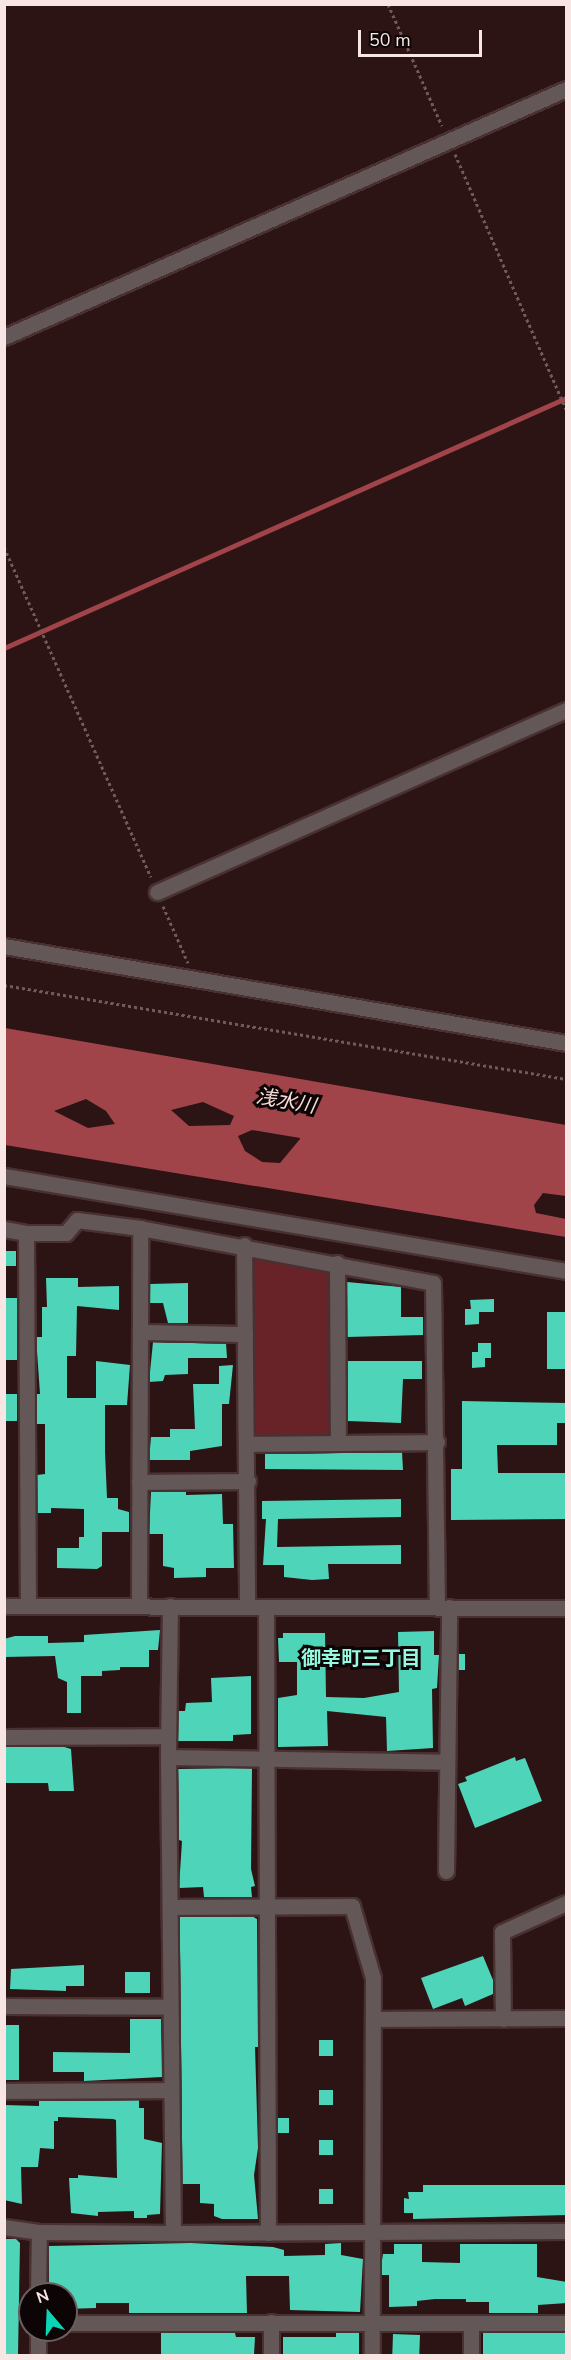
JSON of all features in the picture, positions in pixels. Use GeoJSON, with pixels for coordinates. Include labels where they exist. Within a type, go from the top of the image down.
{"type":"FeatureCollection","features":[{"type":"Feature","properties":{"kind":"street"},"geometry":{"type":"LineString","coordinates":[[4,337],[567,89]]}},
{"type":"Feature","properties":{"kind":"street"},"geometry":{"type":"LineString","coordinates":[[158,892],[567,710]]}},
{"type":"Feature","properties":{"kind":"street"},"geometry":{"type":"LineString","coordinates":[[4,946],[567,1043]]}},
{"type":"Feature","properties":{"kind":"street"},"geometry":{"type":"LineString","coordinates":[[4,1176],[567,1271]]}},
{"type":"Feature","properties":{"kind":"street"},"geometry":{"type":"LineString","coordinates":[[4,1228],[26,1233],[66,1233],[77,1220],[140,1228],[244,1245],[433,1283],[443,1607],[446,1871]]}},
{"type":"Feature","properties":{"kind":"street"},"geometry":{"type":"LineString","coordinates":[[139,1606],[140,1228]]}},
{"type":"Feature","properties":{"kind":"street"},"geometry":{"type":"LineString","coordinates":[[26,1233],[28,1606]]}},
{"type":"Feature","properties":{"kind":"street"},"geometry":{"type":"LineString","coordinates":[[244,1245],[248,1481],[247,1607]]}},
{"type":"Feature","properties":{"kind":"street"},"geometry":{"type":"LineString","coordinates":[[337,1263],[338,1442]]}},
{"type":"Feature","properties":{"kind":"street"},"geometry":{"type":"LineString","coordinates":[[140,1332],[245,1334]]}},
{"type":"Feature","properties":{"kind":"street"},"geometry":{"type":"LineString","coordinates":[[247,1444],[437,1442]]}},
{"type":"Feature","properties":{"kind":"street"},"geometry":{"type":"LineString","coordinates":[[139,1482],[248,1481]]}},
{"type":"Feature","properties":{"kind":"street"},"geometry":{"type":"LineString","coordinates":[[4,1606],[567,1608]]}},
{"type":"Feature","properties":{"kind":"street"},"geometry":{"type":"LineString","coordinates":[[170,1606],[168,1757],[172,2233]]}},
{"type":"Feature","properties":{"kind":"street"},"geometry":{"type":"LineString","coordinates":[[266,1607],[268,2233]]}},
{"type":"Feature","properties":{"kind":"street"},"geometry":{"type":"LineString","coordinates":[[4,1737],[168,1736]]}},
{"type":"Feature","properties":{"kind":"street"},"geometry":{"type":"LineString","coordinates":[[168,1757],[446,1762]]}},
{"type":"Feature","properties":{"kind":"street"},"geometry":{"type":"LineString","coordinates":[[503,2019],[502,1932],[567,1903]]}},
{"type":"Feature","properties":{"kind":"street"},"geometry":{"type":"LineString","coordinates":[[170,1907],[352,1906],[373,1978],[372,2355]]}},
{"type":"Feature","properties":{"kind":"street"},"geometry":{"type":"LineString","coordinates":[[4,2006],[170,2007]]}},
{"type":"Feature","properties":{"kind":"street"},"geometry":{"type":"LineString","coordinates":[[373,2019],[567,2018]]}},
{"type":"Feature","properties":{"kind":"street"},"geometry":{"type":"LineString","coordinates":[[4,2091],[171,2091]]}},
{"type":"Feature","properties":{"kind":"street"},"geometry":{"type":"LineString","coordinates":[[4,2227],[39,2232],[172,2233],[567,2231]]}},
{"type":"Feature","properties":{"kind":"street"},"geometry":{"type":"LineString","coordinates":[[38,2282],[39,2232]]}},
{"type":"Feature","properties":{"kind":"street"},"geometry":{"type":"LineString","coordinates":[[271,2322],[272,2355]]}},
{"type":"Feature","properties":{"kind":"street"},"geometry":{"type":"LineString","coordinates":[[78,2324],[271,2322],[567,2324]]}},
{"type":"Feature","properties":{"kind":"street"},"geometry":{"type":"LineString","coordinates":[[471,2323],[471,2355]]}},
{"type":"Feature","properties":{"kind":"path"},"geometry":{"type":"LineString","coordinates":[[388,4],[567,409]]}},
{"type":"Feature","properties":{"kind":"path"},"geometry":{"type":"LineString","coordinates":[[4,547],[195,980]]}},
{"type":"Feature","properties":{"kind":"path"},"geometry":{"type":"LineString","coordinates":[[4,985],[567,1079]]}},
{"type":"Feature","properties":{"kind":"shaded area"},"geometry":{"type":"Polygon","coordinates":[[[258,1257],[332,1270],[333,1438],[252,1439],[250,1265],[258,1257]]]}},
{"type":"Feature","properties":{"kind":"water","name":"浅水川"},"geometry":{"type":"Polygon","coordinates":[[[5,1028],[566,1125],[566,1196],[543,1193],[534,1205],[536,1213],[566,1219],[566,1237],[5,1145],[5,1028]],[[86,1099],[54,1111],[88,1128],[115,1124],[106,1111],[86,1099]],[[203,1102],[171,1110],[189,1126],[230,1125],[234,1116],[203,1102]],[[252,1130],[238,1136],[245,1151],[262,1162],[280,1163],[300,1139],[252,1130]]]}},
{"type":"Feature","properties":{"kind":"building"},"geometry":{"type":"Polygon","coordinates":[[[4,1251],[16,1251],[16,1266],[4,1266],[4,1251]]]}},
{"type":"Feature","properties":{"kind":"building"},"geometry":{"type":"Polygon","coordinates":[[[46,1278],[78,1278],[78,1287],[119,1286],[119,1310],[77,1306],[76,1356],[67,1356],[67,1398],[96,1398],[96,1361],[130,1365],[127,1405],[105,1405],[107,1498],[118,1498],[118,1509],[129,1512],[129,1532],[102,1532],[102,1566],[97,1569],[57,1568],[57,1548],[79,1548],[79,1537],[84,1537],[84,1509],[51,1508],[51,1513],[37,1513],[37,1475],[45,1474],[45,1424],[37,1424],[37,1394],[40,1394],[36,1337],[42,1337],[42,1307],[47,1307],[46,1278]]]}},
{"type":"Feature","properties":{"kind":"building"},"geometry":{"type":"Polygon","coordinates":[[[347,1282],[401,1287],[401,1317],[423,1317],[423,1335],[347,1337],[347,1282]]]}},
{"type":"Feature","properties":{"kind":"building"},"geometry":{"type":"Polygon","coordinates":[[[188,1283],[188,1323],[168,1323],[163,1303],[150,1303],[150,1284],[188,1283]]]}},
{"type":"Feature","properties":{"kind":"building"},"geometry":{"type":"Polygon","coordinates":[[[4,1298],[17,1298],[17,1360],[4,1360],[4,1298]]]}},
{"type":"Feature","properties":{"kind":"building"},"geometry":{"type":"Polygon","coordinates":[[[494,1299],[494,1312],[479,1312],[479,1324],[465,1325],[465,1309],[471,1309],[470,1300],[494,1299]]]}},
{"type":"Feature","properties":{"kind":"building"},"geometry":{"type":"Polygon","coordinates":[[[547,1312],[566,1312],[566,1369],[547,1369],[547,1312]]]}},
{"type":"Feature","properties":{"kind":"building"},"geometry":{"type":"Polygon","coordinates":[[[153,1342],[226,1343],[227,1358],[188,1358],[188,1374],[165,1375],[163,1381],[149,1382],[153,1342]]]}},
{"type":"Feature","properties":{"kind":"building"},"geometry":{"type":"Polygon","coordinates":[[[478,1343],[491,1343],[491,1358],[485,1358],[485,1367],[472,1368],[472,1352],[478,1352],[478,1343]]]}},
{"type":"Feature","properties":{"kind":"building"},"geometry":{"type":"Polygon","coordinates":[[[347,1361],[422,1361],[422,1379],[403,1379],[401,1423],[348,1421],[347,1361]]]}},
{"type":"Feature","properties":{"kind":"building"},"geometry":{"type":"Polygon","coordinates":[[[233,1365],[229,1404],[222,1404],[222,1446],[190,1451],[190,1460],[149,1460],[151,1437],[170,1437],[170,1429],[195,1429],[193,1384],[219,1384],[219,1366],[233,1365]]]}},
{"type":"Feature","properties":{"kind":"building"},"geometry":{"type":"Polygon","coordinates":[[[4,1394],[17,1394],[17,1421],[4,1421],[4,1394]]]}},
{"type":"Feature","properties":{"kind":"building"},"geometry":{"type":"Polygon","coordinates":[[[462,1401],[567,1403],[567,1423],[557,1423],[557,1445],[497,1445],[498,1473],[567,1473],[565,1519],[451,1520],[451,1469],[462,1469],[462,1401]]]}},
{"type":"Feature","properties":{"kind":"building"},"geometry":{"type":"Polygon","coordinates":[[[402,1452],[403,1470],[265,1469],[265,1454],[402,1452]]]}},
{"type":"Feature","properties":{"kind":"building"},"geometry":{"type":"Polygon","coordinates":[[[186,1491],[186,1495],[222,1494],[223,1524],[233,1524],[234,1568],[206,1568],[206,1577],[174,1578],[174,1568],[163,1566],[163,1534],[149,1534],[151,1492],[186,1491]]]}},
{"type":"Feature","properties":{"kind":"building"},"geometry":{"type":"Polygon","coordinates":[[[401,1499],[401,1517],[278,1519],[277,1547],[401,1545],[401,1564],[328,1564],[329,1579],[312,1580],[284,1577],[284,1565],[263,1565],[266,1519],[262,1519],[262,1501],[401,1499]]]}},
{"type":"Feature","properties":{"kind":"building"},"geometry":{"type":"Polygon","coordinates":[[[160,1630],[158,1650],[149,1650],[149,1667],[120,1667],[120,1670],[102,1671],[102,1676],[81,1676],[81,1713],[67,1713],[67,1682],[58,1678],[55,1656],[4,1657],[4,1639],[15,1636],[48,1636],[48,1643],[84,1642],[84,1635],[160,1630]]]}},
{"type":"Feature","properties":{"kind":"building"},"geometry":{"type":"Polygon","coordinates":[[[434,1631],[434,1655],[439,1655],[437,1688],[432,1689],[433,1748],[387,1751],[386,1717],[327,1711],[328,1746],[278,1747],[278,1698],[297,1695],[297,1662],[279,1662],[278,1638],[283,1638],[283,1633],[325,1633],[326,1697],[364,1698],[399,1692],[398,1632],[434,1631]]]}},
{"type":"Feature","properties":{"kind":"building"},"geometry":{"type":"Polygon","coordinates":[[[458,1654],[465,1654],[465,1670],[458,1670],[458,1654]]]}},
{"type":"Feature","properties":{"kind":"building"},"geometry":{"type":"Polygon","coordinates":[[[251,1676],[251,1734],[233,1735],[233,1741],[178,1741],[178,1711],[185,1711],[186,1703],[212,1702],[211,1678],[251,1676]]]}},
{"type":"Feature","properties":{"kind":"building"},"geometry":{"type":"Polygon","coordinates":[[[61,1746],[71,1749],[74,1791],[49,1791],[48,1783],[4,1783],[4,1747],[61,1746]]]}},
{"type":"Feature","properties":{"kind":"building"},"geometry":{"type":"Polygon","coordinates":[[[515,1757],[516,1761],[525,1758],[542,1801],[475,1828],[458,1784],[467,1781],[465,1777],[515,1757]]]}},
{"type":"Feature","properties":{"kind":"building"},"geometry":{"type":"Polygon","coordinates":[[[252,1768],[251,1869],[255,1886],[251,1887],[252,1897],[204,1897],[203,1887],[179,1888],[182,1841],[179,1840],[178,1769],[252,1768]]]}},
{"type":"Feature","properties":{"kind":"building"},"geometry":{"type":"Polygon","coordinates":[[[252,1916],[257,1919],[258,2047],[255,2047],[258,2148],[254,2175],[258,2219],[222,2219],[214,2216],[214,2204],[200,2203],[200,2184],[182,2184],[179,1917],[252,1916]]]}},
{"type":"Feature","properties":{"kind":"building"},"geometry":{"type":"Polygon","coordinates":[[[483,1956],[493,1980],[493,1994],[465,2006],[462,1998],[433,2009],[421,1978],[483,1956]]]}},
{"type":"Feature","properties":{"kind":"building"},"geometry":{"type":"Polygon","coordinates":[[[84,1965],[84,1986],[66,1986],[66,1991],[10,1989],[11,1969],[84,1965]]]}},
{"type":"Feature","properties":{"kind":"building"},"geometry":{"type":"Polygon","coordinates":[[[125,1972],[150,1972],[150,1993],[125,1993],[125,1972]]]}},
{"type":"Feature","properties":{"kind":"building"},"geometry":{"type":"Polygon","coordinates":[[[130,2019],[161,2019],[162,2077],[84,2081],[84,2072],[53,2072],[53,2052],[130,2053],[130,2019]]]}},
{"type":"Feature","properties":{"kind":"building"},"geometry":{"type":"Polygon","coordinates":[[[4,2025],[19,2025],[19,2080],[4,2080],[4,2025]]]}},
{"type":"Feature","properties":{"kind":"building"},"geometry":{"type":"Polygon","coordinates":[[[319,2040],[333,2040],[333,2056],[319,2056],[319,2040]]]}},
{"type":"Feature","properties":{"kind":"building"},"geometry":{"type":"Polygon","coordinates":[[[319,2090],[333,2090],[333,2105],[319,2105],[319,2090]]]}},
{"type":"Feature","properties":{"kind":"building"},"geometry":{"type":"Polygon","coordinates":[[[139,2100],[139,2108],[144,2108],[144,2139],[162,2143],[160,2214],[147,2215],[147,2218],[134,2218],[134,2211],[98,2212],[98,2216],[71,2213],[69,2178],[78,2178],[78,2175],[117,2178],[116,2120],[113,2119],[58,2117],[58,2121],[54,2121],[54,2149],[40,2148],[38,2167],[21,2167],[22,2204],[4,2200],[4,2105],[39,2106],[39,2101],[139,2100]]]}},
{"type":"Feature","properties":{"kind":"building"},"geometry":{"type":"Polygon","coordinates":[[[277,2118],[289,2118],[289,2133],[277,2133],[277,2118]]]}},
{"type":"Feature","properties":{"kind":"building"},"geometry":{"type":"Polygon","coordinates":[[[319,2140],[333,2140],[333,2155],[319,2155],[319,2140]]]}},
{"type":"Feature","properties":{"kind":"building"},"geometry":{"type":"Polygon","coordinates":[[[423,2185],[567,2185],[567,2215],[413,2219],[413,2213],[404,2213],[404,2198],[409,2199],[408,2192],[423,2192],[423,2185]]]}},
{"type":"Feature","properties":{"kind":"building"},"geometry":{"type":"Polygon","coordinates":[[[319,2189],[333,2189],[333,2204],[319,2204],[319,2189]]]}},
{"type":"Feature","properties":{"kind":"building"},"geometry":{"type":"Polygon","coordinates":[[[4,2239],[16,2239],[20,2243],[18,2355],[4,2355],[4,2239]]]}},
{"type":"Feature","properties":{"kind":"building"},"geometry":{"type":"Polygon","coordinates":[[[191,2243],[273,2247],[284,2250],[284,2256],[325,2255],[325,2244],[341,2243],[341,2255],[363,2259],[360,2312],[290,2310],[289,2276],[246,2276],[247,2313],[129,2313],[129,2303],[96,2303],[96,2308],[78,2309],[78,2282],[49,2282],[49,2246],[191,2243]]]}},
{"type":"Feature","properties":{"kind":"building"},"geometry":{"type":"Polygon","coordinates":[[[394,2244],[422,2244],[422,2262],[460,2263],[460,2244],[537,2244],[537,2277],[567,2282],[567,2303],[538,2305],[538,2313],[489,2313],[489,2302],[466,2302],[466,2299],[435,2299],[417,2301],[417,2306],[389,2307],[389,2275],[382,2275],[382,2260],[383,2254],[394,2254],[394,2244]]]}},
{"type":"Feature","properties":{"kind":"building"},"geometry":{"type":"Polygon","coordinates":[[[161,2333],[235,2333],[236,2337],[255,2337],[254,2355],[161,2355],[161,2333]]]}},
{"type":"Feature","properties":{"kind":"building"},"geometry":{"type":"Polygon","coordinates":[[[336,2333],[359,2333],[359,2355],[283,2355],[283,2337],[336,2337],[336,2333]]]}},
{"type":"Feature","properties":{"kind":"building"},"geometry":{"type":"Polygon","coordinates":[[[483,2333],[566,2333],[566,2355],[483,2355],[483,2333]]]}},
{"type":"Feature","properties":{"kind":"building"},"geometry":{"type":"Polygon","coordinates":[[[393,2334],[420,2335],[419,2356],[392,2355],[393,2334]]]}},
{"type":"Feature","properties":{"kind":"waterway"},"geometry":{"type":"LineString","coordinates":[[4,648],[566,398]]}},
{"type":"Feature","properties":{"kind":"district","name":"御幸町三丁目"},"geometry":{"type":"Point","coordinates":[361,1658]}}]}
